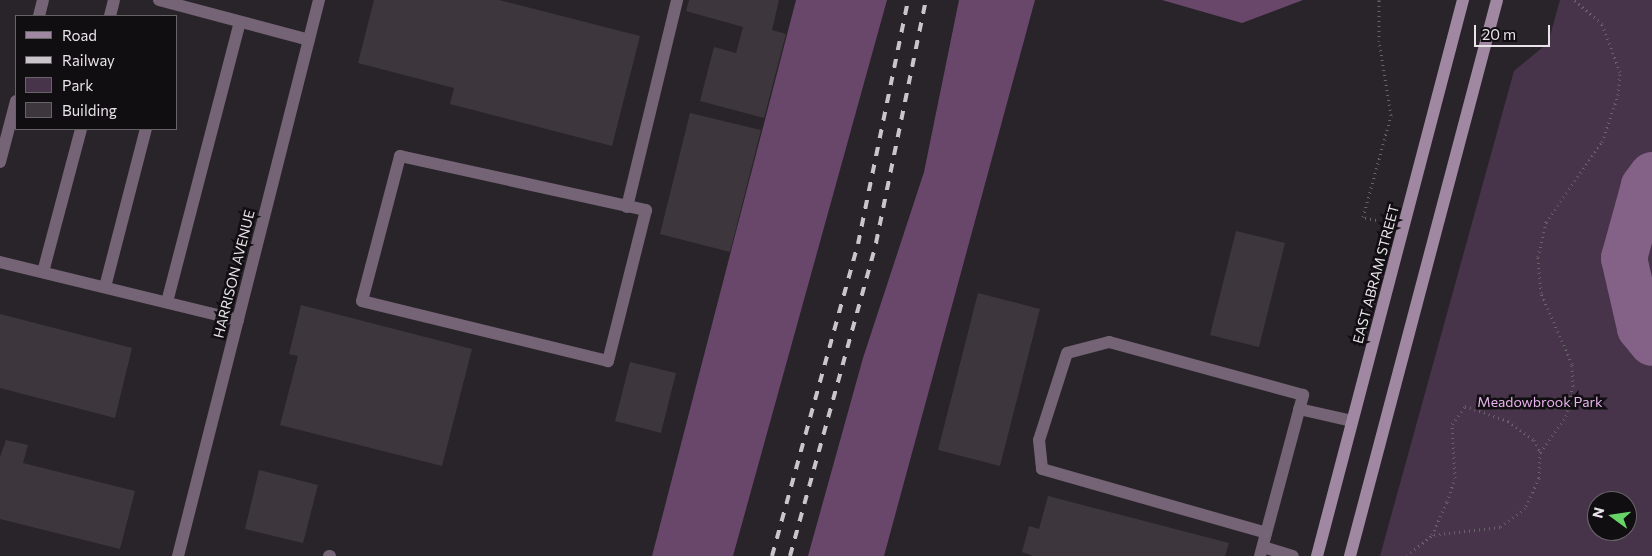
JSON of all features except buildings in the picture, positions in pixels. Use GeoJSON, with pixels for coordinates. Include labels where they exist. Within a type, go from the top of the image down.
{"type":"FeatureCollection","features":[{"type":"Feature","properties":{"kind":"main road","name":"EAST ABRAM STREET"},"geometry":{"type":"LineString","coordinates":[[1317,556],[1464,0]]}},
{"type":"Feature","properties":{"kind":"main road"},"geometry":{"type":"LineString","coordinates":[[1350,556],[1497,0]]}},
{"type":"Feature","properties":{"kind":"street"},"geometry":{"type":"LineString","coordinates":[[39,15],[43,0]]}},
{"type":"Feature","properties":{"kind":"street"},"geometry":{"type":"LineString","coordinates":[[110,15],[114,0]]}},
{"type":"Feature","properties":{"kind":"street"},"geometry":{"type":"LineString","coordinates":[[159,0],[177,11],[240,22],[309,40]]}},
{"type":"Feature","properties":{"kind":"street","name":"HARRISON AVENUE"},"geometry":{"type":"LineString","coordinates":[[178,556],[319,0]]}},
{"type":"Feature","properties":{"kind":"street"},"geometry":{"type":"LineString","coordinates":[[627,206],[677,0]]}},
{"type":"Feature","properties":{"kind":"street"},"geometry":{"type":"LineString","coordinates":[[167,302],[240,22]]}},
{"type":"Feature","properties":{"kind":"street"},"geometry":{"type":"LineString","coordinates":[[0,162],[15,105]]}},
{"type":"Feature","properties":{"kind":"street"},"geometry":{"type":"LineString","coordinates":[[43,272],[80,130]]}},
{"type":"Feature","properties":{"kind":"street"},"geometry":{"type":"LineString","coordinates":[[105,287],[146,130]]}},
{"type":"Feature","properties":{"kind":"street"},"geometry":{"type":"LineString","coordinates":[[400,156],[627,206],[646,210],[608,361],[362,301],[400,156]]}},
{"type":"Feature","properties":{"kind":"street"},"geometry":{"type":"LineString","coordinates":[[0,262],[238,320]]}},
{"type":"Feature","properties":{"kind":"street"},"geometry":{"type":"LineString","coordinates":[[1266,533],[1042,469],[1039,440],[1067,353],[1109,342],[1303,395],[1261,552],[1293,556]]}},
{"type":"Feature","properties":{"kind":"street"},"geometry":{"type":"LineString","coordinates":[[1299,409],[1352,421]]}},
{"type":"Feature","properties":{"kind":"path"},"geometry":{"type":"LineString","coordinates":[[1376,220],[1363,217],[1391,115],[1380,42],[1379,0]]}},
{"type":"Feature","properties":{"kind":"path"},"geometry":{"type":"LineString","coordinates":[[1540,452],[1566,416],[1573,386],[1572,364],[1541,293],[1538,257],[1546,222],[1602,142],[1618,95],[1620,72],[1602,24],[1574,0]]}},
{"type":"Feature","properties":{"kind":"path"},"geometry":{"type":"LineString","coordinates":[[1407,556],[1432,535],[1455,478],[1452,424],[1465,406],[1508,421],[1534,440],[1540,452],[1539,478],[1525,508],[1500,527],[1432,535]]}},
{"type":"Feature","properties":{"kind":"green space","name":"Meadowbrook Park"},"geometry":{"type":"Polygon","coordinates":[[[1560,0],[1652,0],[1652,556],[1380,556],[1514,71],[1548,43],[1560,0]]]}},
{"type":"Feature","properties":{"kind":"shaded area"},"geometry":{"type":"Polygon","coordinates":[[[796,0],[887,0],[733,556],[652,556],[796,0]]]}},
{"type":"Feature","properties":{"kind":"shaded area"},"geometry":{"type":"Polygon","coordinates":[[[959,0],[1035,0],[884,556],[808,556],[863,358],[924,172],[959,0]]]}},
{"type":"Feature","properties":{"kind":"shaded area"},"geometry":{"type":"Polygon","coordinates":[[[1162,0],[1303,0],[1242,23],[1162,0]]]}},
{"type":"Feature","properties":{"kind":"waterway"},"geometry":{"type":"LineString","coordinates":[[1652,175],[1644,186],[1624,258],[1640,328],[1652,343]]}},
{"type":"Feature","properties":{"kind":"railway"},"geometry":{"type":"LineString","coordinates":[[772,556],[858,244],[908,0]]}},
{"type":"Feature","properties":{"kind":"railway"},"geometry":{"type":"LineString","coordinates":[[790,556],[876,243],[926,0]]}}]}
